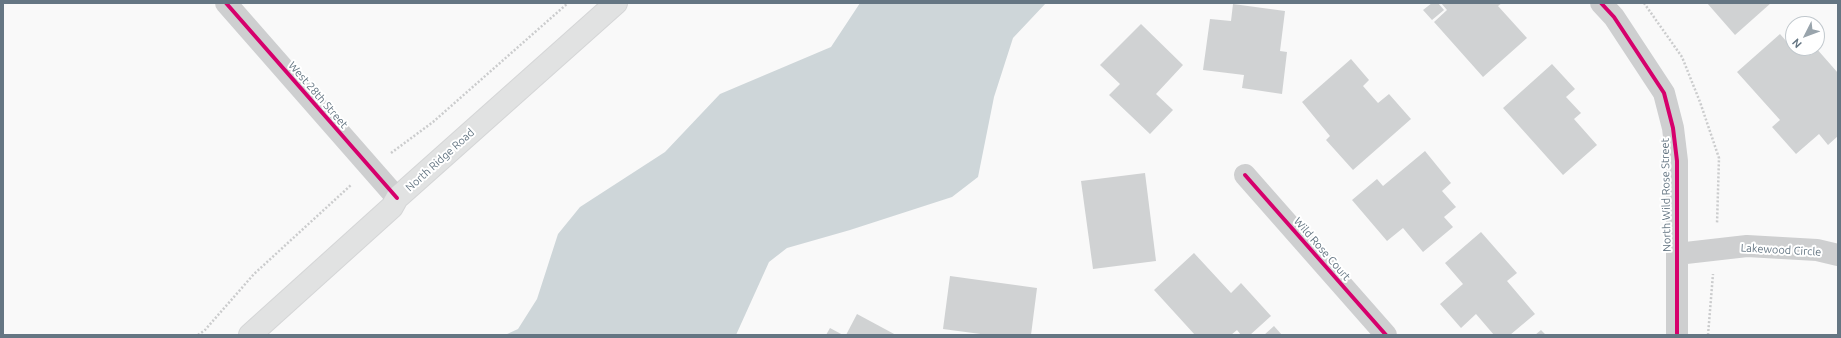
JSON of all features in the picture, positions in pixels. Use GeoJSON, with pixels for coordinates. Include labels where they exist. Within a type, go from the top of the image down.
{"type":"FeatureCollection","features":[{"type":"Feature","properties":{"kind":"main road","name":"North Ridge Road"},"geometry":{"type":"LineString","coordinates":[[250,335],[392,207],[397,198],[616,3]]}},
{"type":"Feature","properties":{"kind":"street","name":"West 28th Street"},"geometry":{"type":"LineString","coordinates":[[226,3],[397,198]]}},
{"type":"Feature","properties":{"kind":"street","name":"North Wild Rose Street"},"geometry":{"type":"LineString","coordinates":[[1601,3],[1614,17],[1664,93],[1673,128],[1677,161],[1677,335]]}},
{"type":"Feature","properties":{"kind":"street","name":"Wild Rose Court"},"geometry":{"type":"LineString","coordinates":[[1245,175],[1386,335]]}},
{"type":"Feature","properties":{"kind":"street","name":"Lakewood Circle"},"geometry":{"type":"LineString","coordinates":[[1677,254],[1747,246],[1817,250],[1838,255]]}},
{"type":"Feature","properties":{"kind":"shaded area"},"geometry":{"type":"Polygon","coordinates":[[[860,3],[1046,3],[1013,38],[994,97],[978,177],[952,197],[850,230],[787,248],[769,262],[736,335],[505,335],[518,329],[537,299],[558,234],[580,207],[665,152],[720,94],[831,47],[860,3]]]}},
{"type":"Feature","properties":{"kind":"building"},"geometry":{"type":"Polygon","coordinates":[[[1432,3],[1438,3],[1444,10],[1432,20],[1423,10],[1432,3]]]}},
{"type":"Feature","properties":{"kind":"building"},"geometry":{"type":"Polygon","coordinates":[[[1441,3],[1502,3],[1498,6],[1527,38],[1483,77],[1434,22],[1447,10],[1441,3]]]}},
{"type":"Feature","properties":{"kind":"building"},"geometry":{"type":"Polygon","coordinates":[[[1707,3],[1771,3],[1735,35],[1707,3]]]}},
{"type":"Feature","properties":{"kind":"building"},"geometry":{"type":"Polygon","coordinates":[[[1233,4],[1285,11],[1280,51],[1287,52],[1282,94],[1242,88],[1244,75],[1203,70],[1210,19],[1231,21],[1233,4]]]}},
{"type":"Feature","properties":{"kind":"building"},"geometry":{"type":"Polygon","coordinates":[[[1141,24],[1183,65],[1156,94],[1173,110],[1150,134],[1109,95],[1120,84],[1100,65],[1141,24]]]}},
{"type":"Feature","properties":{"kind":"building"},"geometry":{"type":"Polygon","coordinates":[[[1780,34],[1785,40],[1785,56],[1823,56],[1838,73],[1838,136],[1828,145],[1819,134],[1796,154],[1772,127],[1780,120],[1737,72],[1780,34]]]}},
{"type":"Feature","properties":{"kind":"building"},"geometry":{"type":"Polygon","coordinates":[[[1351,59],[1369,80],[1363,86],[1378,103],[1389,94],[1411,119],[1353,170],[1326,140],[1330,136],[1302,102],[1351,59]]]}},
{"type":"Feature","properties":{"kind":"building"},"geometry":{"type":"Polygon","coordinates":[[[1552,64],[1575,89],[1566,97],[1581,113],[1574,119],[1597,145],[1563,175],[1503,108],[1552,64]]]}},
{"type":"Feature","properties":{"kind":"building"},"geometry":{"type":"Polygon","coordinates":[[[1425,151],[1451,183],[1442,191],[1456,207],[1444,217],[1453,227],[1423,252],[1403,228],[1387,241],[1352,200],[1377,179],[1383,186],[1425,151]]]}},
{"type":"Feature","properties":{"kind":"building"},"geometry":{"type":"Polygon","coordinates":[[[1145,173],[1156,261],[1093,269],[1081,181],[1145,173]]]}},
{"type":"Feature","properties":{"kind":"building"},"geometry":{"type":"Polygon","coordinates":[[[1481,232],[1517,273],[1507,281],[1535,314],[1510,335],[1494,335],[1476,314],[1461,328],[1440,304],[1463,284],[1445,263],[1481,232]]]}},
{"type":"Feature","properties":{"kind":"building"},"geometry":{"type":"Polygon","coordinates":[[[1194,253],[1231,293],[1241,283],[1271,316],[1250,335],[1241,335],[1237,330],[1231,335],[1195,335],[1154,290],[1194,253]]]}},
{"type":"Feature","properties":{"kind":"building"},"geometry":{"type":"Polygon","coordinates":[[[950,276],[1037,288],[1031,335],[988,335],[943,329],[950,276]]]}},
{"type":"Feature","properties":{"kind":"building"},"geometry":{"type":"Polygon","coordinates":[[[857,314],[896,335],[846,335],[857,314]]]}},
{"type":"Feature","properties":{"kind":"building"},"geometry":{"type":"Polygon","coordinates":[[[1274,326],[1282,335],[1264,335],[1274,326]]]}},
{"type":"Feature","properties":{"kind":"building"},"geometry":{"type":"Polygon","coordinates":[[[830,328],[843,335],[826,335],[830,328]]]}},
{"type":"Feature","properties":{"kind":"building"},"geometry":{"type":"Polygon","coordinates":[[[1541,330],[1546,335],[1535,335],[1541,330]]]}},
{"type":"Feature","properties":{"kind":"cycle path"},"geometry":{"type":"LineString","coordinates":[[226,3],[397,198]]}},
{"type":"Feature","properties":{"kind":"cycle path"},"geometry":{"type":"LineString","coordinates":[[1601,3],[1614,17],[1664,93],[1673,128],[1677,161],[1677,335]]}},
{"type":"Feature","properties":{"kind":"cycle path"},"geometry":{"type":"LineString","coordinates":[[1245,175],[1386,335]]}}]}
